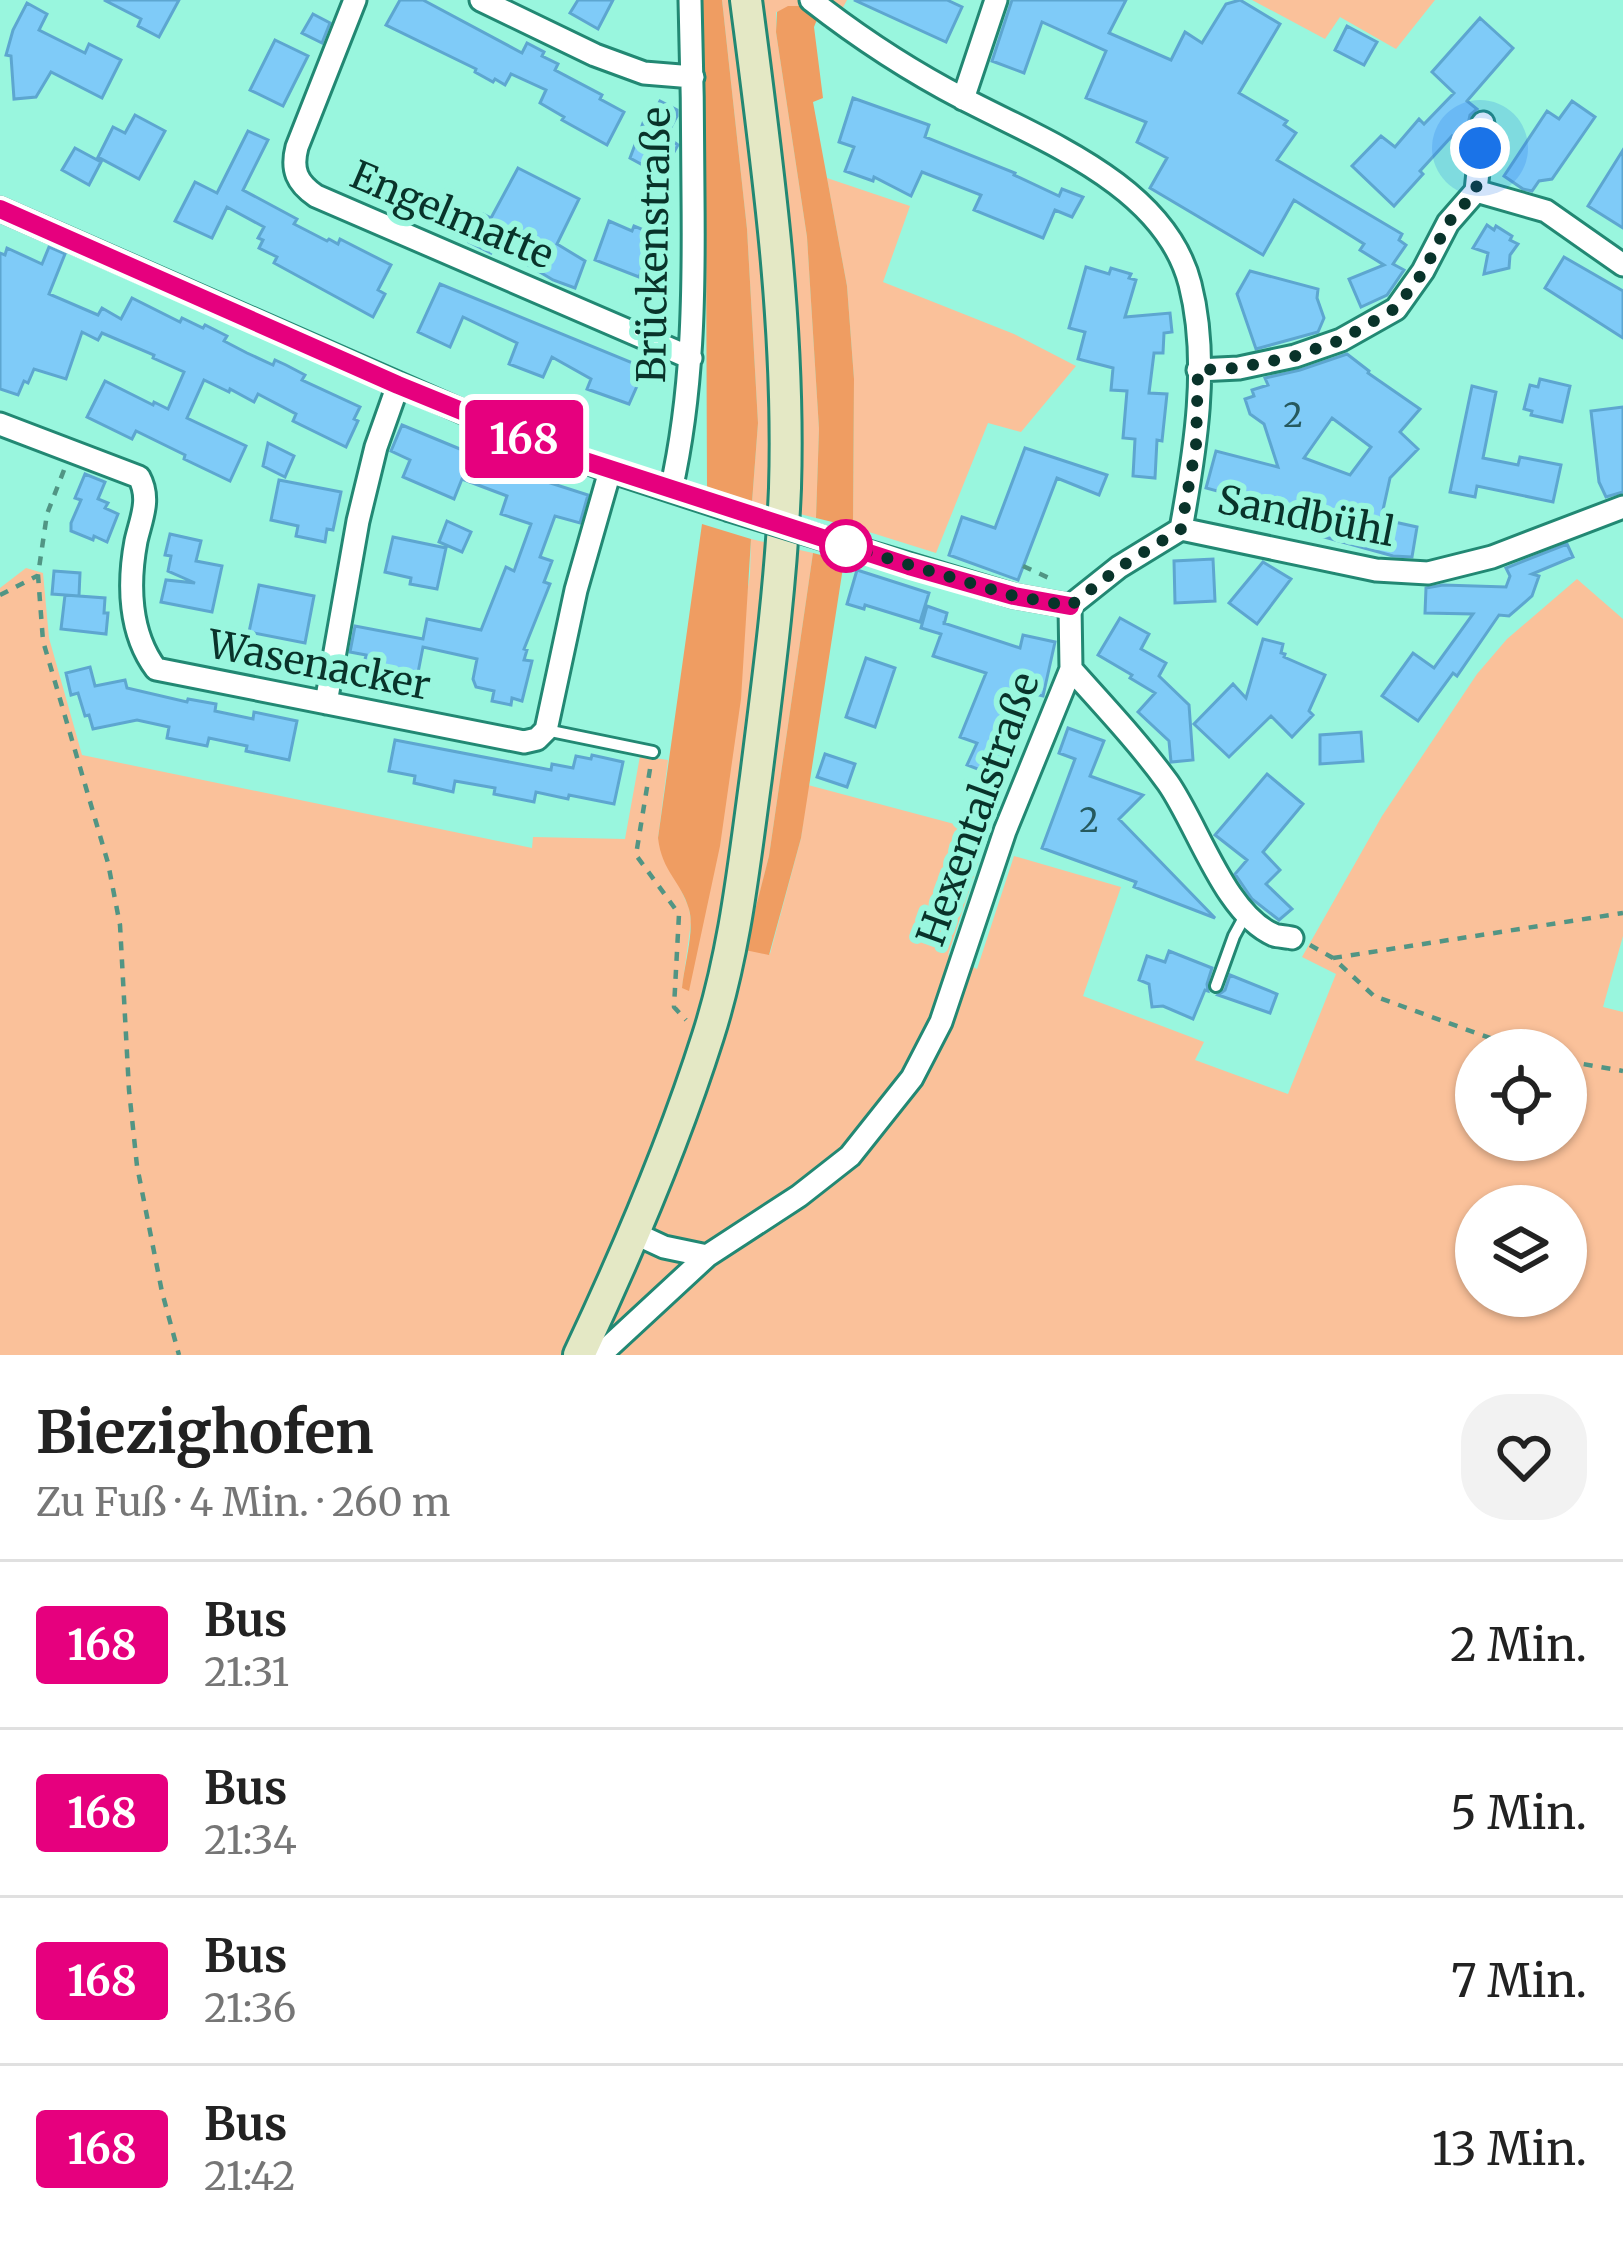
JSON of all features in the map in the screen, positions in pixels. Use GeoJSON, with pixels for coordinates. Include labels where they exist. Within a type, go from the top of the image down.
{"type":"FeatureCollection","features":[{"type":"Feature","properties":{"kind":"main road"},"geometry":{"type":"LineString","coordinates":[[578,1355],[636,1234],[710,1032],[738,909],[775,628],[785,487],[784,373],[769,173],[746,0]]}},
{"type":"Feature","properties":{"kind":"street","name":"Engelmatte"},"geometry":{"type":"LineString","coordinates":[[355,0],[297,147],[293,169],[304,187],[691,358]]}},
{"type":"Feature","properties":{"kind":"street"},"geometry":{"type":"LineString","coordinates":[[481,0],[644,74],[693,77]]}},
{"type":"Feature","properties":{"kind":"street","name":"Brückenstraße"},"geometry":{"type":"LineString","coordinates":[[671,490],[691,358],[690,0]]}},
{"type":"Feature","properties":{"kind":"street"},"geometry":{"type":"LineString","coordinates":[[0,209],[398,385],[610,471],[1014,596],[1070,606],[1181,529],[1196,445],[1196,314],[1189,280],[1174,247],[1149,213],[1101,173],[963,99],[811,0]]}},
{"type":"Feature","properties":{"kind":"street"},"geometry":{"type":"LineString","coordinates":[[963,99],[996,0]]}},
{"type":"Feature","properties":{"kind":"street"},"geometry":{"type":"LineString","coordinates":[[1198,370],[1238,368],[1295,356],[1341,340],[1396,308],[1424,271],[1448,223],[1476,191],[1483,123]]}},
{"type":"Feature","properties":{"kind":"street"},"geometry":{"type":"LineString","coordinates":[[1476,191],[1546,211],[1623,265]]}},
{"type":"Feature","properties":{"kind":"street"},"geometry":{"type":"LineString","coordinates":[[326,703],[361,509],[398,385]]}},
{"type":"Feature","properties":{"kind":"street","name":"Wasenacker"},"geometry":{"type":"LineString","coordinates":[[0,424],[139,477],[146,500],[130,592],[144,654],[155,669],[524,742],[537,740],[546,730]]}},
{"type":"Feature","properties":{"kind":"street"},"geometry":{"type":"LineString","coordinates":[[546,730],[576,590],[610,471]]}},
{"type":"Feature","properties":{"kind":"street","name":"Sandbühl"},"geometry":{"type":"LineString","coordinates":[[1181,529],[1376,570],[1428,573],[1492,557],[1623,506]]}},
{"type":"Feature","properties":{"kind":"street","name":"Hexentalstraße"},"geometry":{"type":"LineString","coordinates":[[600,1355],[707,1256],[850,1156],[912,1078],[941,1022],[1005,831],[1071,669],[1070,606]]}},
{"type":"Feature","properties":{"kind":"street"},"geometry":{"type":"LineString","coordinates":[[1071,669],[1171,787],[1227,891],[1246,914],[1275,936],[1292,938]]}},
{"type":"Feature","properties":{"kind":"street"},"geometry":{"type":"LineString","coordinates":[[636,1234],[664,1247],[707,1256]]}},
{"type":"Feature","properties":{"kind":"lane"},"geometry":{"type":"LineString","coordinates":[[546,730],[653,752]]}},
{"type":"Feature","properties":{"kind":"lane"},"geometry":{"type":"LineString","coordinates":[[1216,986],[1246,914]]}},
{"type":"Feature","properties":{"kind":"path"},"geometry":{"type":"LineString","coordinates":[[70,453],[47,514],[38,575],[43,641],[108,863],[120,925],[136,1166],[178,1355]]}},
{"type":"Feature","properties":{"kind":"path"},"geometry":{"type":"LineString","coordinates":[[1023,566],[1055,580]]}},
{"type":"Feature","properties":{"kind":"path"},"geometry":{"type":"LineString","coordinates":[[0,596],[38,575]]}},
{"type":"Feature","properties":{"kind":"path"},"geometry":{"type":"LineString","coordinates":[[653,752],[636,855],[679,914],[674,1007],[688,1023]]}},
{"type":"Feature","properties":{"kind":"path"},"geometry":{"type":"LineString","coordinates":[[1333,958],[1623,913]]}},
{"type":"Feature","properties":{"kind":"path"},"geometry":{"type":"LineString","coordinates":[[1292,938],[1333,958],[1374,996],[1464,1029]]}},
{"type":"Feature","properties":{"kind":"path"},"geometry":{"type":"LineString","coordinates":[[1587,1065],[1623,1071]]}},
{"type":"Feature","properties":{"kind":"shaded area"},"geometry":{"type":"Polygon","coordinates":[[[700,0],[722,0],[747,229],[758,423],[752,502],[707,490],[700,0]]]}},
{"type":"Feature","properties":{"kind":"shaded area"},"geometry":{"type":"Polygon","coordinates":[[[722,0],[847,0],[840,13],[805,6],[776,12],[807,237],[819,429],[816,518],[752,502],[758,423],[747,229],[722,0]]]}},
{"type":"Feature","properties":{"kind":"shaded area"},"geometry":{"type":"Polygon","coordinates":[[[1252,0],[1435,0],[1396,49],[1340,17],[1325,39],[1252,0]]]}},
{"type":"Feature","properties":{"kind":"shaded area"},"geometry":{"type":"Polygon","coordinates":[[[805,6],[818,17],[814,27],[823,98],[813,102],[847,286],[854,379],[853,527],[816,518],[819,429],[807,237],[776,32],[777,12],[805,6]]]}},
{"type":"Feature","properties":{"kind":"shaded area"},"geometry":{"type":"Polygon","coordinates":[[[827,178],[910,206],[883,282],[1014,334],[1076,366],[1021,432],[988,423],[936,553],[853,527],[854,379],[847,286],[827,178]]]}},
{"type":"Feature","properties":{"kind":"shaded area"},"geometry":{"type":"Polygon","coordinates":[[[702,524],[751,539],[741,699],[720,846],[689,991],[682,988],[691,918],[663,860],[658,838],[702,524]]]}},
{"type":"Feature","properties":{"kind":"shaded area"},"geometry":{"type":"Polygon","coordinates":[[[751,539],[813,553],[769,856],[746,949],[770,954],[801,838],[808,785],[988,833],[948,955],[977,969],[1014,856],[1121,887],[1083,996],[1204,1042],[1195,1060],[1288,1094],[1336,974],[1302,957],[1382,816],[1477,674],[1507,639],[1577,579],[1623,619],[1623,936],[1603,1007],[1623,1012],[1623,1355],[0,1355],[0,588],[26,568],[43,573],[49,638],[82,755],[532,848],[533,837],[625,839],[640,756],[668,760],[658,838],[689,908],[682,988],[750,575],[751,539]]]}},
{"type":"Feature","properties":{"kind":"shaded area"},"geometry":{"type":"Polygon","coordinates":[[[813,553],[844,561],[801,838],[769,955],[745,950],[769,856],[813,553]]]}},
{"type":"Feature","properties":{"kind":"building"},"geometry":{"type":"Polygon","coordinates":[[[104,0],[179,0],[159,37],[138,26],[141,19],[104,0]]]}},
{"type":"Feature","properties":{"kind":"building"},"geometry":{"type":"Polygon","coordinates":[[[400,0],[423,0],[522,53],[527,43],[544,52],[542,56],[558,64],[555,70],[624,112],[607,145],[540,103],[546,90],[511,74],[505,85],[493,82],[386,25],[400,0]]]}},
{"type":"Feature","properties":{"kind":"building"},"geometry":{"type":"Polygon","coordinates":[[[578,0],[613,0],[598,29],[570,13],[578,0]]]}},
{"type":"Feature","properties":{"kind":"building"},"geometry":{"type":"Polygon","coordinates":[[[854,0],[947,0],[962,7],[946,42],[854,0]]]}},
{"type":"Feature","properties":{"kind":"building"},"geometry":{"type":"Polygon","coordinates":[[[1012,0],[1126,0],[1109,33],[1171,60],[1185,32],[1202,43],[1226,4],[1240,0],[1280,24],[1239,93],[1287,121],[1284,125],[1296,133],[1277,160],[1402,234],[1399,240],[1406,245],[1393,264],[1404,270],[1387,295],[1361,307],[1349,279],[1384,265],[1360,250],[1364,244],[1294,200],[1263,255],[1150,188],[1167,158],[1137,142],[1146,122],[1086,98],[1106,51],[1042,22],[1024,73],[992,61],[1012,0]]]}},
{"type":"Feature","properties":{"kind":"building"},"geometry":{"type":"Polygon","coordinates":[[[27,3],[47,14],[39,30],[85,53],[89,44],[121,60],[102,98],[51,72],[36,97],[14,99],[11,56],[6,55],[27,3]]]}},
{"type":"Feature","properties":{"kind":"building"},"geometry":{"type":"Polygon","coordinates":[[[313,14],[330,23],[322,43],[302,33],[313,14]]]}},
{"type":"Feature","properties":{"kind":"building"},"geometry":{"type":"Polygon","coordinates":[[[1480,18],[1513,48],[1467,101],[1477,109],[1468,124],[1420,171],[1423,174],[1394,206],[1352,166],[1381,136],[1395,147],[1419,119],[1424,124],[1454,93],[1432,72],[1480,18]]]}},
{"type":"Feature","properties":{"kind":"building"},"geometry":{"type":"Polygon","coordinates":[[[1347,26],[1377,42],[1364,65],[1335,50],[1347,26]]]}},
{"type":"Feature","properties":{"kind":"building"},"geometry":{"type":"Polygon","coordinates":[[[275,40],[308,56],[283,106],[250,90],[275,40]]]}},
{"type":"Feature","properties":{"kind":"building"},"geometry":{"type":"Polygon","coordinates":[[[853,98],[929,125],[925,137],[1059,196],[1062,189],[1083,197],[1072,217],[1055,210],[1043,238],[974,210],[981,195],[922,172],[911,196],[874,177],[873,181],[845,171],[854,147],[839,142],[853,98]]]}},
{"type":"Feature","properties":{"kind":"building"},"geometry":{"type":"Polygon","coordinates":[[[660,101],[677,110],[666,136],[678,145],[661,175],[630,158],[643,123],[647,125],[660,101]]]}},
{"type":"Feature","properties":{"kind":"building"},"geometry":{"type":"Polygon","coordinates":[[[1572,101],[1595,117],[1552,179],[1539,181],[1532,191],[1504,176],[1547,111],[1559,119],[1572,101]]]}},
{"type":"Feature","properties":{"kind":"building"},"geometry":{"type":"Polygon","coordinates":[[[135,115],[165,131],[139,179],[98,157],[113,127],[125,133],[135,115]]]}},
{"type":"Feature","properties":{"kind":"building"},"geometry":{"type":"Polygon","coordinates":[[[248,131],[268,140],[243,190],[327,241],[338,244],[340,239],[391,265],[378,290],[385,294],[373,317],[274,263],[277,257],[259,248],[264,227],[227,207],[212,238],[175,221],[195,182],[217,193],[248,131]]]}},
{"type":"Feature","properties":{"kind":"building"},"geometry":{"type":"Polygon","coordinates":[[[75,148],[101,162],[89,185],[62,170],[75,148]]]}},
{"type":"Feature","properties":{"kind":"building"},"geometry":{"type":"Polygon","coordinates":[[[1623,150],[1623,228],[1588,206],[1623,150]]]}},
{"type":"Feature","properties":{"kind":"building"},"geometry":{"type":"Polygon","coordinates":[[[518,168],[579,199],[557,244],[585,261],[575,288],[528,265],[500,237],[491,253],[469,242],[483,214],[491,218],[518,168]]]}},
{"type":"Feature","properties":{"kind":"building"},"geometry":{"type":"Polygon","coordinates":[[[609,221],[656,235],[639,277],[595,260],[609,221]]]}},
{"type":"Feature","properties":{"kind":"building"},"geometry":{"type":"Polygon","coordinates":[[[1487,225],[1494,230],[1496,226],[1518,244],[1510,255],[1509,268],[1484,274],[1488,253],[1473,248],[1487,225]]]}},
{"type":"Feature","properties":{"kind":"building"},"geometry":{"type":"Polygon","coordinates":[[[49,247],[65,254],[49,294],[98,315],[102,308],[121,319],[132,298],[180,322],[182,318],[205,325],[227,336],[224,341],[273,365],[275,360],[286,365],[305,375],[302,380],[360,407],[346,447],[293,421],[296,414],[258,394],[254,402],[204,380],[187,418],[246,446],[230,481],[136,431],[132,439],[87,417],[105,381],[168,409],[184,372],[102,333],[98,340],[82,332],[66,379],[34,369],[18,395],[0,389],[0,253],[5,255],[7,248],[42,264],[49,247]]]}},
{"type":"Feature","properties":{"kind":"building"},"geometry":{"type":"Polygon","coordinates":[[[1564,257],[1623,291],[1623,338],[1545,288],[1564,257]]]}},
{"type":"Feature","properties":{"kind":"building"},"geometry":{"type":"Polygon","coordinates":[[[1086,267],[1109,274],[1111,268],[1136,280],[1125,317],[1170,313],[1172,332],[1164,333],[1163,353],[1154,353],[1149,393],[1167,394],[1155,478],[1133,476],[1135,439],[1123,438],[1127,391],[1111,390],[1113,368],[1078,359],[1085,332],[1069,328],[1086,267]]]}},
{"type":"Feature","properties":{"kind":"building"},"geometry":{"type":"Polygon","coordinates":[[[1250,271],[1318,289],[1324,318],[1318,332],[1256,349],[1237,294],[1250,271]]]}},
{"type":"Feature","properties":{"kind":"building"},"geometry":{"type":"Polygon","coordinates":[[[440,284],[645,368],[629,404],[587,389],[591,379],[552,357],[543,377],[509,364],[517,343],[463,317],[450,347],[418,332],[440,284]]]}},
{"type":"Feature","properties":{"kind":"building"},"geometry":{"type":"Polygon","coordinates":[[[1347,354],[1420,409],[1400,432],[1418,449],[1390,478],[1381,519],[1417,527],[1412,557],[1281,525],[1253,515],[1258,502],[1206,488],[1216,451],[1278,467],[1264,424],[1250,414],[1245,399],[1254,396],[1252,390],[1268,385],[1265,378],[1347,354]],[[1332,418],[1304,458],[1350,475],[1371,447],[1332,418]]]}},
{"type":"Feature","properties":{"kind":"building"},"geometry":{"type":"Polygon","coordinates":[[[1540,379],[1570,386],[1562,422],[1524,409],[1530,385],[1538,387],[1540,379]]]}},
{"type":"Feature","properties":{"kind":"building"},"geometry":{"type":"Polygon","coordinates":[[[1472,386],[1496,392],[1483,458],[1518,465],[1520,457],[1561,465],[1553,502],[1477,486],[1475,497],[1450,492],[1472,386]]]}},
{"type":"Feature","properties":{"kind":"building"},"geometry":{"type":"Polygon","coordinates":[[[1623,407],[1623,492],[1606,497],[1599,482],[1591,411],[1623,407]]]}},
{"type":"Feature","properties":{"kind":"building"},"geometry":{"type":"Polygon","coordinates":[[[402,425],[513,471],[588,495],[580,523],[555,516],[540,557],[552,561],[544,582],[550,584],[524,649],[524,660],[532,661],[522,701],[512,698],[511,705],[492,701],[494,691],[476,687],[477,659],[423,647],[416,683],[363,668],[366,655],[350,652],[355,626],[423,639],[427,619],[481,630],[506,567],[514,571],[531,524],[501,514],[507,496],[462,479],[454,499],[403,477],[410,460],[391,451],[402,425]]]}},
{"type":"Feature","properties":{"kind":"building"},"geometry":{"type":"Polygon","coordinates":[[[268,443],[294,456],[285,477],[263,466],[268,443]]]}},
{"type":"Feature","properties":{"kind":"building"},"geometry":{"type":"Polygon","coordinates":[[[1025,448],[1107,475],[1099,495],[1057,478],[1018,580],[949,555],[962,517],[995,528],[1025,448]]]}},
{"type":"Feature","properties":{"kind":"building"},"geometry":{"type":"Polygon","coordinates":[[[85,474],[105,482],[98,499],[118,514],[107,542],[71,531],[81,500],[75,498],[85,474]]]}},
{"type":"Feature","properties":{"kind":"building"},"geometry":{"type":"Polygon","coordinates":[[[279,480],[341,492],[333,530],[327,529],[325,542],[296,536],[298,526],[271,520],[279,480]]]}},
{"type":"Feature","properties":{"kind":"building"},"geometry":{"type":"Polygon","coordinates":[[[447,521],[471,532],[462,552],[439,542],[447,521]]]}},
{"type":"Feature","properties":{"kind":"building"},"geometry":{"type":"Polygon","coordinates":[[[170,534],[201,541],[196,561],[222,566],[212,612],[161,602],[166,580],[195,583],[168,571],[171,556],[165,555],[170,534]]]}},
{"type":"Feature","properties":{"kind":"building"},"geometry":{"type":"Polygon","coordinates":[[[393,537],[446,548],[437,589],[410,584],[411,578],[385,572],[393,537]]]}},
{"type":"Feature","properties":{"kind":"building"},"geometry":{"type":"Polygon","coordinates":[[[1567,544],[1573,557],[1532,574],[1539,576],[1532,596],[1509,616],[1499,615],[1457,676],[1453,673],[1418,721],[1382,696],[1413,653],[1434,668],[1473,614],[1425,613],[1426,588],[1506,587],[1510,576],[1506,568],[1567,544]]]}},
{"type":"Feature","properties":{"kind":"building"},"geometry":{"type":"Polygon","coordinates":[[[1213,559],[1215,601],[1175,603],[1174,561],[1213,559]]]}},
{"type":"Feature","properties":{"kind":"building"},"geometry":{"type":"Polygon","coordinates":[[[1263,562],[1291,579],[1257,624],[1229,603],[1263,562]]]}},
{"type":"Feature","properties":{"kind":"building"},"geometry":{"type":"Polygon","coordinates":[[[857,570],[929,593],[920,622],[847,604],[857,570]]]}},
{"type":"Feature","properties":{"kind":"building"},"geometry":{"type":"Polygon","coordinates":[[[54,571],[80,573],[79,596],[52,594],[54,571]]]}},
{"type":"Feature","properties":{"kind":"building"},"geometry":{"type":"Polygon","coordinates":[[[259,585],[314,596],[305,643],[249,632],[259,585]]]}},
{"type":"Feature","properties":{"kind":"building"},"geometry":{"type":"Polygon","coordinates":[[[65,595],[105,598],[106,634],[61,629],[65,595]]]}},
{"type":"Feature","properties":{"kind":"building"},"geometry":{"type":"Polygon","coordinates":[[[927,606],[947,613],[944,623],[1020,648],[1023,635],[1055,642],[1043,696],[1018,690],[1001,733],[1019,740],[1004,779],[967,765],[977,743],[960,737],[986,673],[933,656],[941,634],[921,628],[927,606]]]}},
{"type":"Feature","properties":{"kind":"building"},"geometry":{"type":"Polygon","coordinates":[[[1120,618],[1149,634],[1141,649],[1166,663],[1159,676],[1189,705],[1193,760],[1171,762],[1169,741],[1138,712],[1155,693],[1098,655],[1120,618]]]}},
{"type":"Feature","properties":{"kind":"building"},"geometry":{"type":"Polygon","coordinates":[[[1263,639],[1283,644],[1284,657],[1325,675],[1309,711],[1313,715],[1292,737],[1271,716],[1229,757],[1194,724],[1233,684],[1246,698],[1263,639]]]}},
{"type":"Feature","properties":{"kind":"building"},"geometry":{"type":"Polygon","coordinates":[[[866,658],[895,668],[875,727],[846,717],[866,658]]]}},
{"type":"Feature","properties":{"kind":"building"},"geometry":{"type":"Polygon","coordinates":[[[90,667],[95,686],[125,680],[127,688],[216,704],[215,711],[253,719],[254,712],[297,721],[289,760],[209,738],[207,746],[167,738],[169,727],[137,720],[93,729],[78,693],[71,695],[66,673],[90,667]]]}},
{"type":"Feature","properties":{"kind":"building"},"geometry":{"type":"Polygon","coordinates":[[[1068,728],[1104,741],[1090,776],[1143,795],[1119,819],[1215,918],[1134,887],[1136,882],[1042,848],[1075,759],[1059,753],[1068,728]]]}},
{"type":"Feature","properties":{"kind":"building"},"geometry":{"type":"Polygon","coordinates":[[[1361,732],[1363,761],[1320,764],[1320,735],[1361,732]]]}},
{"type":"Feature","properties":{"kind":"building"},"geometry":{"type":"Polygon","coordinates":[[[395,740],[551,770],[552,764],[573,768],[576,756],[623,762],[614,804],[536,792],[534,802],[455,781],[453,792],[414,783],[415,776],[389,771],[395,740]]]}},
{"type":"Feature","properties":{"kind":"building"},"geometry":{"type":"Polygon","coordinates":[[[825,754],[855,764],[847,787],[817,777],[825,754]]]}},
{"type":"Feature","properties":{"kind":"building"},"geometry":{"type":"Polygon","coordinates":[[[1267,774],[1303,804],[1263,852],[1280,870],[1266,884],[1292,909],[1279,920],[1252,899],[1235,874],[1247,860],[1215,835],[1267,774]]]}},
{"type":"Feature","properties":{"kind":"building"},"geometry":{"type":"Polygon","coordinates":[[[1169,951],[1212,968],[1208,991],[1193,1019],[1163,1006],[1152,1007],[1149,984],[1139,980],[1147,956],[1165,962],[1169,951]]]}},
{"type":"Feature","properties":{"kind":"building"},"geometry":{"type":"Polygon","coordinates":[[[1230,975],[1277,994],[1270,1013],[1218,995],[1230,975]]]}},
{"type":"Feature","properties":{"kind":"bus line","name":"168"},"geometry":{"type":"LineString","coordinates":[[0,209],[398,385],[610,471],[909,566],[1014,596],[1070,606]]}},
{"type":"Feature","properties":{"kind":"route"},"geometry":{"type":"LineString","coordinates":[[846,546],[1014,596],[1070,606],[1181,529],[1196,445],[1198,370],[1238,368],[1295,356],[1341,340],[1396,308],[1424,271],[1448,223],[1476,191],[1480,148]]}}]}
